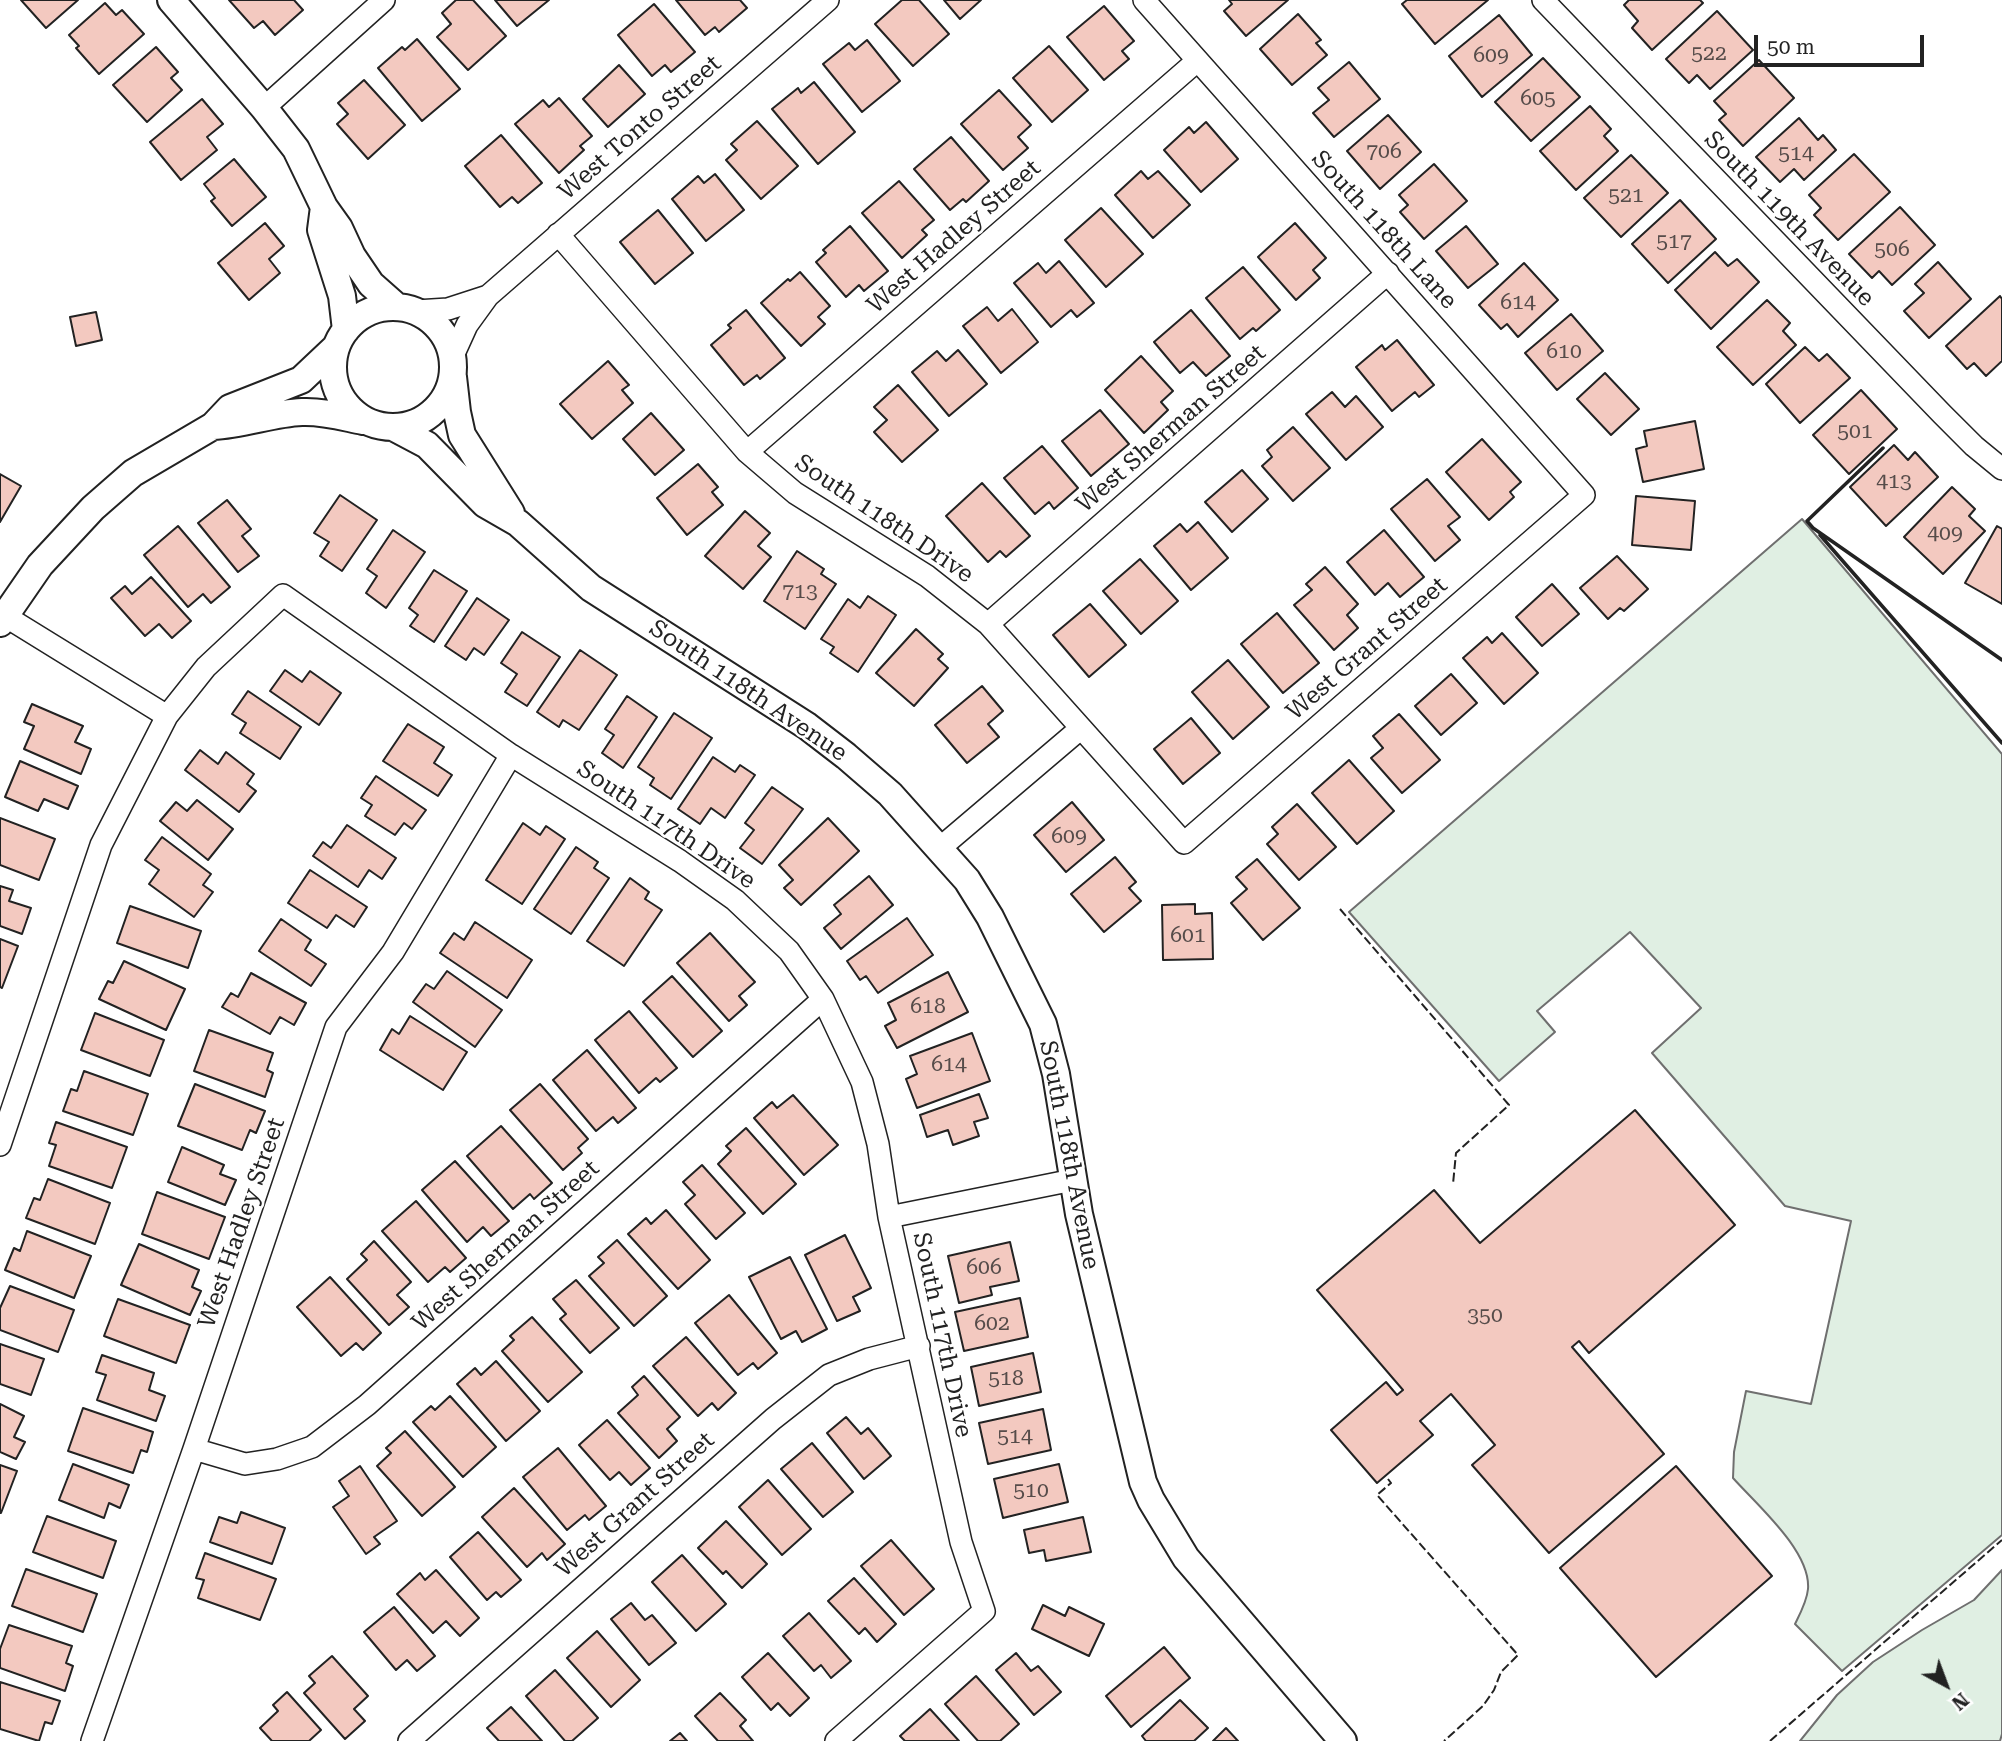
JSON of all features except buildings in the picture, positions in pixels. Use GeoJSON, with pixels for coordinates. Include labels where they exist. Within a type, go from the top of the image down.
{"type":"FeatureCollection","features":[{"type":"Feature","properties":{"kind":"street"},"geometry":{"type":"LineString","coordinates":[[171,0],[296,149],[324,207],[339,228],[362,271],[383,296],[433,322],[446,338],[452,366],[448,391],[439,406],[418,421],[382,425],[321,412],[302,412],[278,414],[237,425],[213,426]]}},
{"type":"Feature","properties":{"kind":"street"},"geometry":{"type":"LineString","coordinates":[[264,108],[384,0]]}},
{"type":"Feature","properties":{"kind":"street","name":"West Tonto Street"},"geometry":{"type":"LineString","coordinates":[[452,366],[467,325],[488,296],[828,0]]}},
{"type":"Feature","properties":{"kind":"street","name":"South 118th Lane"},"geometry":{"type":"LineString","coordinates":[[1144,0],[1584,495]]}},
{"type":"Feature","properties":{"kind":"street","name":"South 119th Avenue"},"geometry":{"type":"LineString","coordinates":[[1543,0],[1942,414],[2002,470]]}},
{"type":"Feature","properties":{"kind":"street","name":"West Hadley Street"},"geometry":{"type":"LineString","coordinates":[[747,452],[1197,61]]}},
{"type":"Feature","properties":{"kind":"street"},"geometry":{"type":"LineString","coordinates":[[324,207],[321,230],[342,296],[341,338],[333,365],[335,384],[343,400],[355,414],[382,425]]}},
{"type":"Feature","properties":{"kind":"street","name":"South 118th Drive"},"geometry":{"type":"LineString","coordinates":[[558,234],[747,452],[795,493],[927,576],[988,624],[1184,843]]}},
{"type":"Feature","properties":{"kind":"street","name":"West Sherman Street"},"geometry":{"type":"LineString","coordinates":[[988,624],[1388,273]]}},
{"type":"Feature","properties":{"kind":"street","name":"West Tonto Street"},"geometry":{"type":"LineString","coordinates":[[406,309],[448,309],[488,296]]}},
{"type":"Feature","properties":{"kind":"street"},"geometry":{"type":"LineString","coordinates":[[0,1145],[101,845],[167,716],[1,617],[40,565],[93,508],[133,473],[213,426],[230,408],[301,380],[360,317],[377,309],[406,309]]}},
{"type":"Feature","properties":{"kind":"street","name":"South 118th Avenue"},"geometry":{"type":"LineString","coordinates":[[452,366],[462,435],[518,523]]}},
{"type":"Feature","properties":{"kind":"street","name":"South 118th Avenue"},"geometry":{"type":"LineString","coordinates":[[382,425],[427,445],[485,504],[518,523],[591,587],[807,726],[846,756],[890,794],[967,880],[990,917],[1043,1024],[1056,1074],[1079,1214],[1143,1482],[1186,1558],[1343,1741]]}},
{"type":"Feature","properties":{"kind":"street","name":"West Grant Street"},"geometry":{"type":"LineString","coordinates":[[1184,843],[1584,495]]}},
{"type":"Feature","properties":{"kind":"street","name":"South 117th Drive"},"geometry":{"type":"LineString","coordinates":[[167,716],[206,667],[283,595],[511,755],[680,861],[735,900],[789,951],[823,999],[862,1082],[878,1144],[889,1217],[961,1542],[984,1611],[836,1741]]}},
{"type":"Feature","properties":{"kind":"street"},"geometry":{"type":"LineString","coordinates":[[940,848],[1080,729]]}},
{"type":"Feature","properties":{"kind":"street","name":"West Hadley Street"},"geometry":{"type":"LineString","coordinates":[[92,1741],[194,1450],[336,1027],[393,952],[511,755]]}},
{"type":"Feature","properties":{"kind":"street","name":"West Sherman Street"},"geometry":{"type":"LineString","coordinates":[[194,1450],[245,1464],[277,1459],[312,1447],[378,1395],[823,999]]}},
{"type":"Feature","properties":{"kind":"street"},"geometry":{"type":"LineString","coordinates":[[889,1217],[1073,1180]]}},
{"type":"Feature","properties":{"kind":"street","name":"West Grant Street"},"geometry":{"type":"LineString","coordinates":[[409,1741],[773,1419],[829,1375],[869,1359],[919,1346]]}},
{"type":"Feature","properties":{"kind":"green space"},"geometry":{"type":"Polygon","coordinates":[[[1802,519],[2002,754],[2002,1535],[1842,1671],[1795,1624],[1808,1589],[1807,1574],[1801,1559],[1780,1529],[1733,1478],[1734,1452],[1746,1391],[1811,1404],[1851,1221],[1785,1206],[1652,1053],[1701,1008],[1630,932],[1537,1011],[1555,1032],[1499,1081],[1349,912],[1802,519]]]}},
{"type":"Feature","properties":{"kind":"green space"},"geometry":{"type":"Polygon","coordinates":[[[2002,1570],[2000,1741],[1800,1741],[1837,1695],[1873,1662],[1974,1600],[2002,1570]]]}},
{"type":"Feature","properties":{"kind":"fence"},"geometry":{"type":"LineString","coordinates":[[1340,909],[1509,1105],[1456,1153],[1453,1184]]}},
{"type":"Feature","properties":{"kind":"fence"},"geometry":{"type":"LineString","coordinates":[[1388,1479],[1391,1483],[1377,1495],[1518,1655],[1501,1672],[1494,1690],[1483,1706],[1444,1741]]}},
{"type":"Feature","properties":{"kind":"fence"},"geometry":{"type":"LineString","coordinates":[[1770,1741],[2002,1540]]}},
{"type":"Feature","properties":{"kind":"wall"},"geometry":{"type":"LineString","coordinates":[[1883,448],[1807,521],[1813,528],[2002,660]]}},
{"type":"Feature","properties":{"kind":"wall"},"geometry":{"type":"LineString","coordinates":[[1820,535],[2002,743]]}}]}
